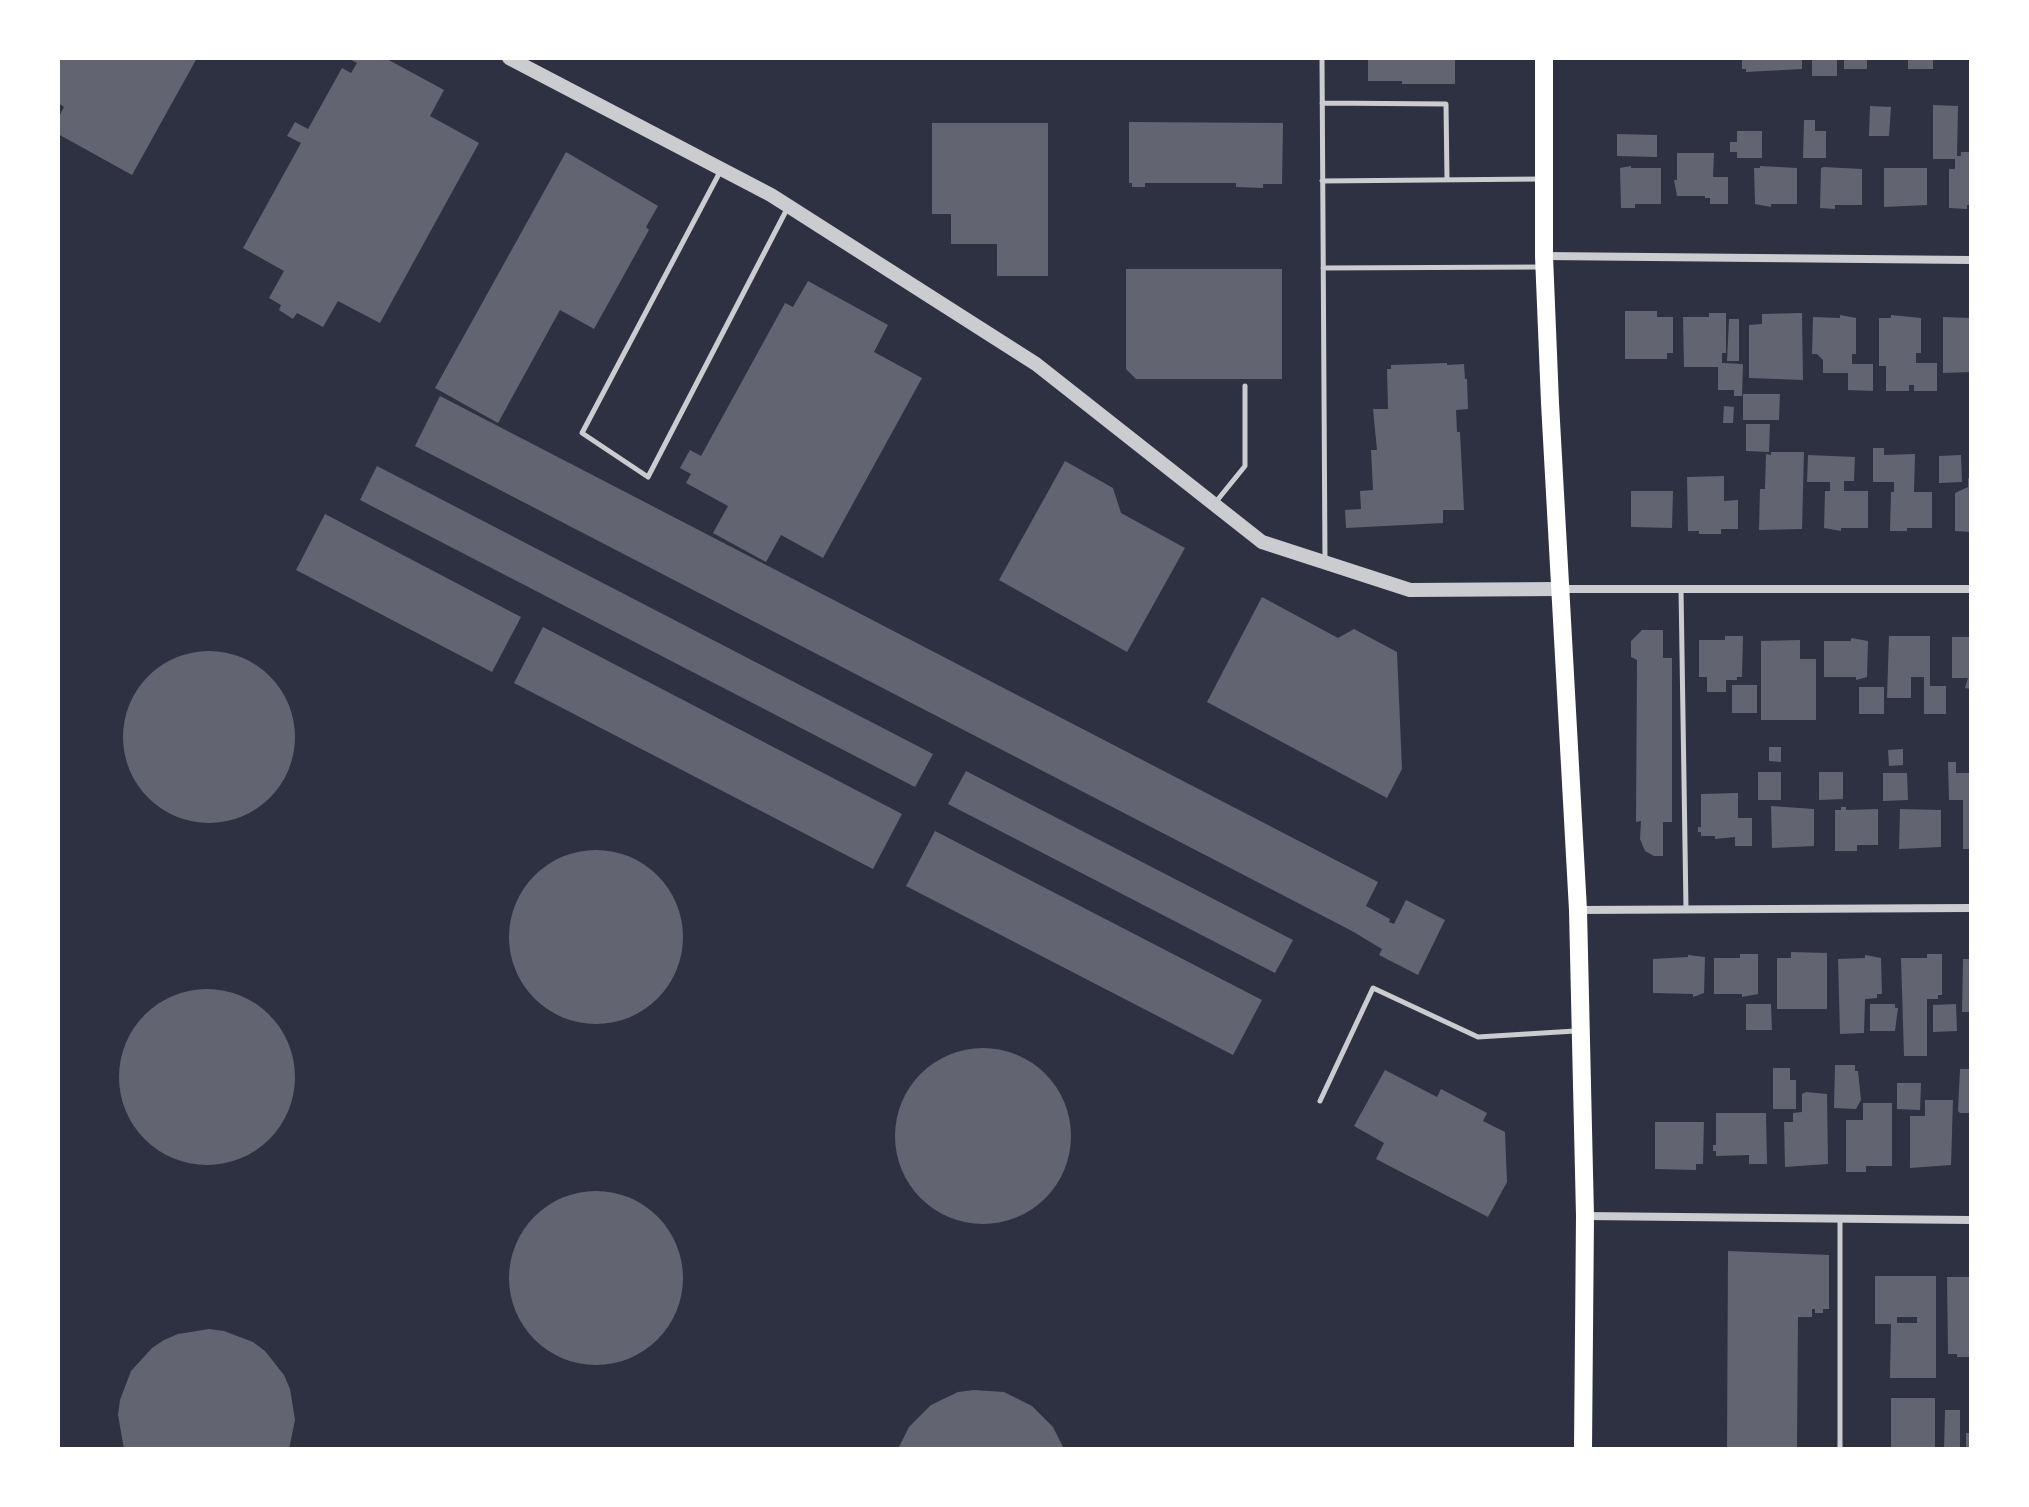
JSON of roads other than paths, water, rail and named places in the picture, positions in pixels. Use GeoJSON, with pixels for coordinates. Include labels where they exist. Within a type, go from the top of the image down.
{"type":"FeatureCollection","features":[{"type":"Feature","properties":{"kind":"main road"},"geometry":{"type":"LineString","coordinates":[[1544,58],[1545,261],[1559,589],[1578,910],[1585,1216],[1583,1449]]}},
{"type":"Feature","properties":{"kind":"street"},"geometry":{"type":"LineString","coordinates":[[509,58],[788,206],[1036,364],[1262,542],[1410,590],[1971,589]]}},
{"type":"Feature","properties":{"kind":"street"},"geometry":{"type":"LineString","coordinates":[[1545,261],[1971,260]]}},
{"type":"Feature","properties":{"kind":"street"},"geometry":{"type":"LineString","coordinates":[[1578,910],[1971,908]]}},
{"type":"Feature","properties":{"kind":"street"},"geometry":{"type":"LineString","coordinates":[[1585,1216],[1971,1220]]}},
{"type":"Feature","properties":{"kind":"lane"},"geometry":{"type":"LineString","coordinates":[[1322,58],[1325,562]]}},
{"type":"Feature","properties":{"kind":"lane"},"geometry":{"type":"LineString","coordinates":[[1322,103],[1446,104],[1447,180]]}},
{"type":"Feature","properties":{"kind":"lane"},"geometry":{"type":"LineString","coordinates":[[721,169],[582,433],[648,477],[788,206]]}},
{"type":"Feature","properties":{"kind":"lane"},"geometry":{"type":"LineString","coordinates":[[1322,181],[1544,179]]}},
{"type":"Feature","properties":{"kind":"lane"},"geometry":{"type":"LineString","coordinates":[[1323,268],[1545,261]]}},
{"type":"Feature","properties":{"kind":"lane"},"geometry":{"type":"LineString","coordinates":[[1215,504],[1245,466],[1245,386]]}},
{"type":"Feature","properties":{"kind":"lane"},"geometry":{"type":"LineString","coordinates":[[1681,589],[1686,909]]}},
{"type":"Feature","properties":{"kind":"lane"},"geometry":{"type":"LineString","coordinates":[[1320,1101],[1373,988],[1478,1037],[1581,1031]]}},
{"type":"Feature","properties":{"kind":"lane"},"geometry":{"type":"LineString","coordinates":[[1840,1220],[1840,1449]]}}]}
